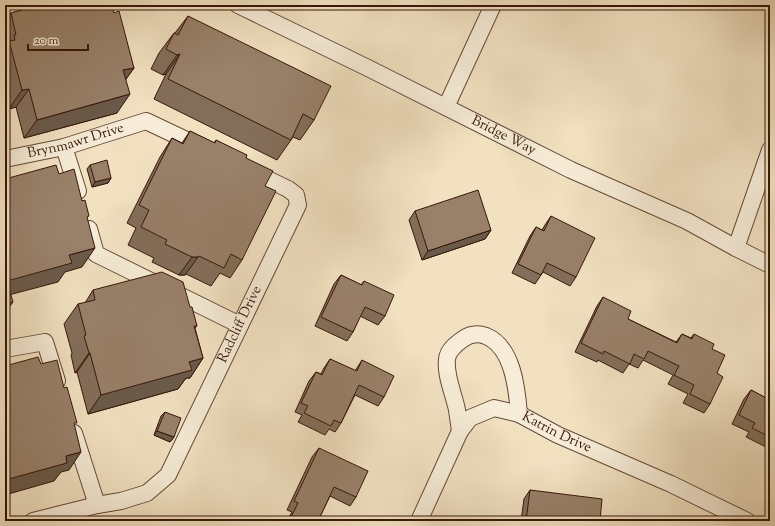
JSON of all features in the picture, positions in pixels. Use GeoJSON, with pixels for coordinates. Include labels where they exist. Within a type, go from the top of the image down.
{"type":"FeatureCollection","features":[{"type":"Feature","properties":{"kind":"street"},"geometry":{"type":"LineString","coordinates":[[5,17],[46,5]]}},
{"type":"Feature","properties":{"kind":"street","name":"Bridge Way"},"geometry":{"type":"LineString","coordinates":[[238,5],[571,170],[687,221],[770,265]]}},
{"type":"Feature","properties":{"kind":"street"},"geometry":{"type":"LineString","coordinates":[[446,107],[493,5]]}},
{"type":"Feature","properties":{"kind":"street","name":"Brynmawr Drive"},"geometry":{"type":"LineString","coordinates":[[5,159],[64,147],[146,121],[217,155]]}},
{"type":"Feature","properties":{"kind":"street"},"geometry":{"type":"LineString","coordinates":[[64,147],[96,254],[240,326]]}},
{"type":"Feature","properties":{"kind":"street"},"geometry":{"type":"LineString","coordinates":[[736,248],[770,150]]}},
{"type":"Feature","properties":{"kind":"street","name":"Radcliff Drive"},"geometry":{"type":"LineString","coordinates":[[33,521],[97,505],[121,501],[147,493],[168,475],[298,205],[296,195],[288,189],[238,165]]}},
{"type":"Feature","properties":{"kind":"street"},"geometry":{"type":"LineString","coordinates":[[460,431],[457,410],[448,379],[446,359],[452,346],[466,336],[479,334],[490,338],[502,350],[511,368],[516,385],[519,414]]}},
{"type":"Feature","properties":{"kind":"street"},"geometry":{"type":"LineString","coordinates":[[5,349],[45,342],[61,394]]}},
{"type":"Feature","properties":{"kind":"street","name":"Katrin Drive"},"geometry":{"type":"LineString","coordinates":[[419,521],[460,431],[470,418],[494,408],[519,414],[558,435],[671,484],[747,521]]}},
{"type":"Feature","properties":{"kind":"street"},"geometry":{"type":"LineString","coordinates":[[68,416],[97,505]]}},
{"type":"Feature","properties":{"kind":"building"},"geometry":{"type":"Polygon","coordinates":[[[40,5],[105,5],[106,8],[112,7],[114,13],[119,11],[134,68],[123,70],[130,94],[37,120],[29,89],[22,90],[9,41],[15,40],[14,35],[16,35],[11,13],[40,5]]]}},
{"type":"Feature","properties":{"kind":"building"},"geometry":{"type":"Polygon","coordinates":[[[188,16],[331,86],[314,120],[303,114],[291,140],[168,79],[180,54],[177,55],[166,49],[174,33],[178,35],[188,16]]]}},
{"type":"Feature","properties":{"kind":"building"},"geometry":{"type":"Polygon","coordinates":[[[190,131],[215,143],[216,140],[247,155],[246,158],[273,171],[265,186],[276,191],[242,260],[231,254],[224,268],[199,256],[192,257],[165,244],[167,240],[141,227],[149,210],[139,205],[172,138],[183,144],[190,131]]]}},
{"type":"Feature","properties":{"kind":"building"},"geometry":{"type":"Polygon","coordinates":[[[107,160],[111,178],[95,182],[90,165],[107,160]]]}},
{"type":"Feature","properties":{"kind":"building"},"geometry":{"type":"Polygon","coordinates":[[[56,165],[59,174],[74,169],[82,201],[85,200],[89,216],[87,217],[95,248],[69,255],[72,263],[7,281],[13,302],[5,304],[5,179],[56,165]]]}},
{"type":"Feature","properties":{"kind":"building"},"geometry":{"type":"Polygon","coordinates":[[[478,190],[491,230],[428,251],[415,211],[478,190]]]}},
{"type":"Feature","properties":{"kind":"building"},"geometry":{"type":"Polygon","coordinates":[[[551,216],[595,238],[576,277],[547,263],[541,275],[518,264],[536,227],[544,231],[551,216]]]}},
{"type":"Feature","properties":{"kind":"building"},"geometry":{"type":"Polygon","coordinates":[[[162,272],[183,282],[197,326],[194,326],[203,358],[189,362],[192,370],[101,395],[84,336],[86,335],[78,304],[95,300],[93,290],[162,272]]]}},
{"type":"Feature","properties":{"kind":"building"},"geometry":{"type":"Polygon","coordinates":[[[341,275],[362,285],[364,281],[394,295],[385,316],[365,307],[353,332],[321,317],[341,275]]]}},
{"type":"Feature","properties":{"kind":"building"},"geometry":{"type":"Polygon","coordinates":[[[603,297],[631,311],[628,319],[677,343],[682,334],[692,339],[694,334],[714,344],[712,349],[725,355],[717,373],[723,377],[710,404],[690,394],[694,385],[674,375],[679,366],[648,351],[644,359],[634,354],[630,364],[604,351],[603,354],[581,343],[603,297]]]}},
{"type":"Feature","properties":{"kind":"building"},"geometry":{"type":"Polygon","coordinates":[[[38,357],[41,364],[57,360],[64,388],[67,387],[77,423],[74,423],[81,452],[66,456],[67,463],[5,480],[5,366],[38,357]]]}},
{"type":"Feature","properties":{"kind":"building"},"geometry":{"type":"Polygon","coordinates":[[[330,359],[357,371],[362,360],[394,376],[384,397],[359,385],[341,423],[334,420],[331,426],[304,413],[308,406],[301,403],[316,372],[322,375],[330,359]]]}},
{"type":"Feature","properties":{"kind":"building"},"geometry":{"type":"Polygon","coordinates":[[[751,390],[770,400],[770,437],[752,428],[755,423],[739,415],[751,390]]]}},
{"type":"Feature","properties":{"kind":"building"},"geometry":{"type":"Polygon","coordinates":[[[165,412],[181,418],[174,437],[157,431],[165,412]]]}},
{"type":"Feature","properties":{"kind":"building"},"geometry":{"type":"Polygon","coordinates":[[[319,448],[368,471],[356,497],[334,487],[318,521],[289,521],[298,503],[294,501],[319,448]]]}},
{"type":"Feature","properties":{"kind":"building"},"geometry":{"type":"Polygon","coordinates":[[[530,490],[602,499],[600,521],[526,521],[530,490]]]}}]}
